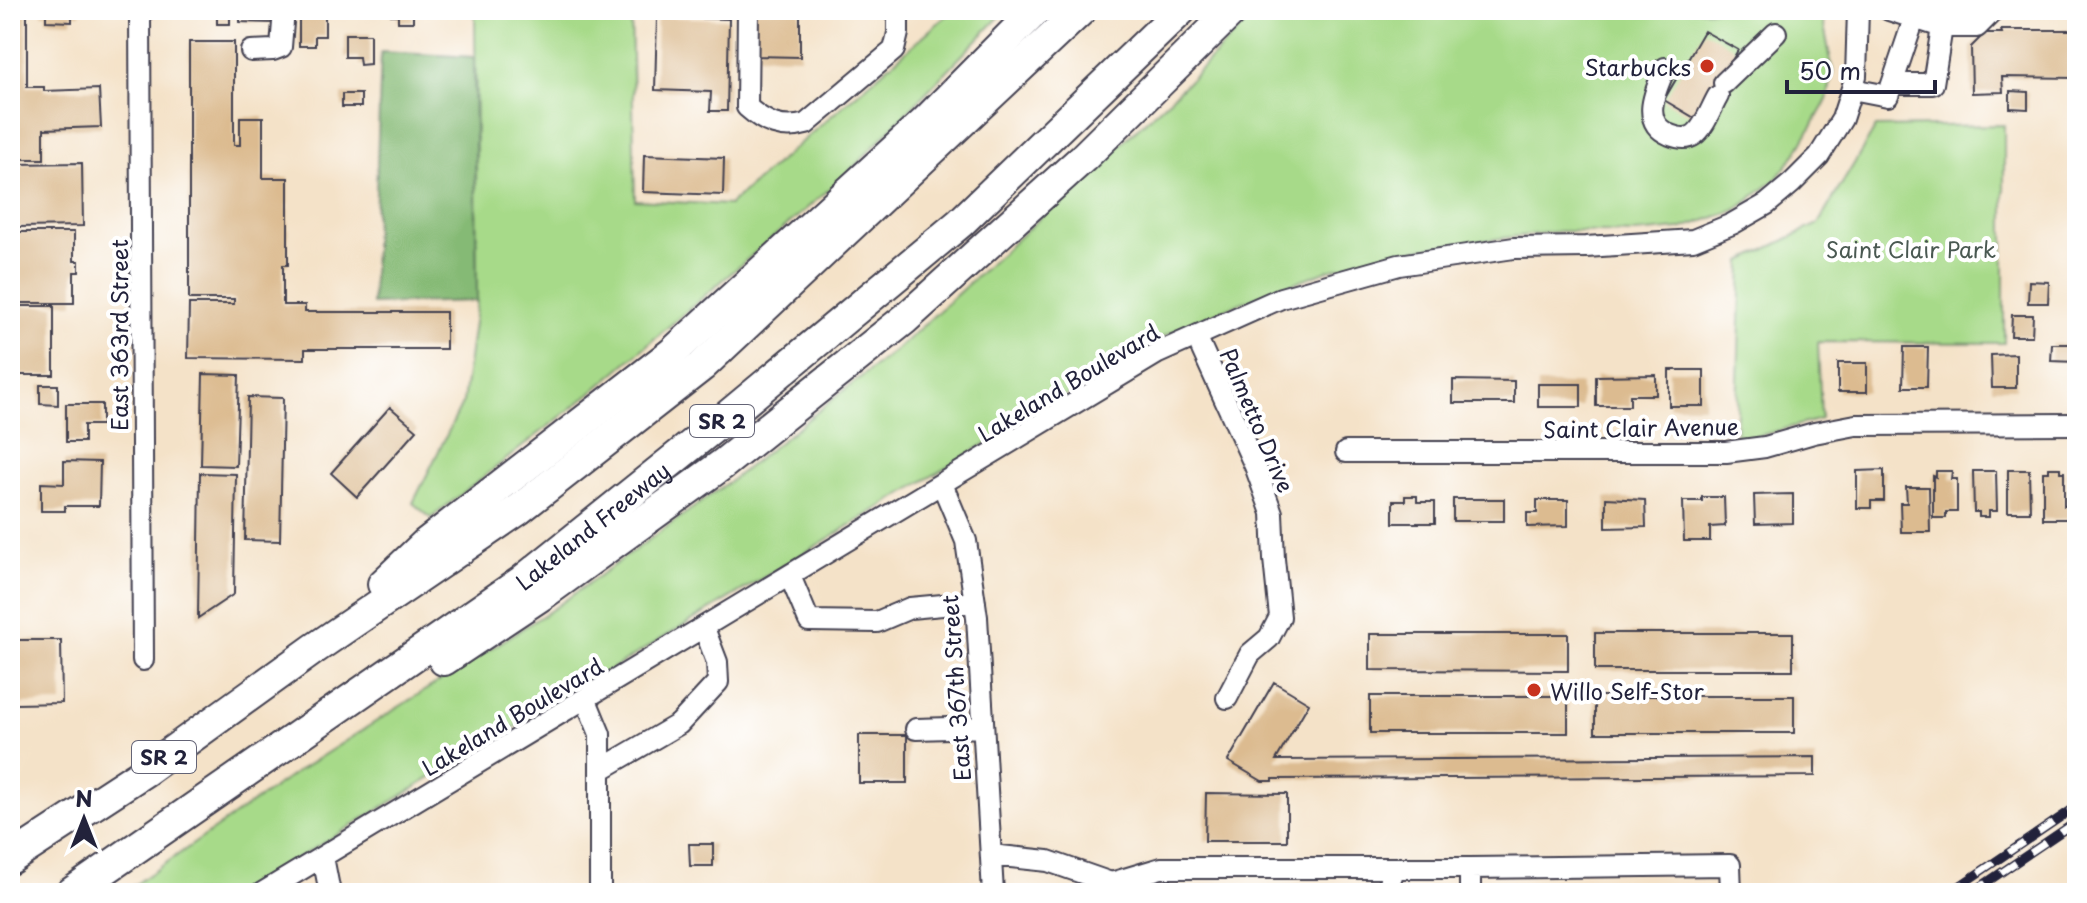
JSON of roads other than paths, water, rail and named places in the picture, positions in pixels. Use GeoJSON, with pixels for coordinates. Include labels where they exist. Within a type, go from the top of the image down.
{"type":"FeatureCollection","features":[{"type":"Feature","properties":{"kind":"highway"},"geometry":{"type":"LineString","coordinates":[[314,649],[425,544],[672,353],[925,122],[1033,13]]}},
{"type":"Feature","properties":{"kind":"highway","name":"SR 2"},"geometry":{"type":"LineString","coordinates":[[10,859],[145,771],[314,649],[518,510],[702,366],[1078,13]]}},
{"type":"Feature","properties":{"kind":"highway"},"geometry":{"type":"LineString","coordinates":[[235,780],[366,712],[546,592],[723,464],[905,319],[1083,158],[1230,13]]}},
{"type":"Feature","properties":{"kind":"highway","name":"Lakeland Freeway"},"geometry":{"type":"LineString","coordinates":[[71,893],[522,581],[713,429],[960,223],[1177,14]]}},
{"type":"Feature","properties":{"kind":"street","name":"East 363rd Street"},"geometry":{"type":"LineString","coordinates":[[140,10],[143,660]]}},
{"type":"Feature","properties":{"kind":"street"},"geometry":{"type":"LineString","coordinates":[[251,51],[281,47],[284,10]]}},
{"type":"Feature","properties":{"kind":"street"},"geometry":{"type":"LineString","coordinates":[[748,10],[747,107],[759,119],[794,128],[806,124],[894,50],[898,10]]}},
{"type":"Feature","properties":{"kind":"street","name":"Lakeland Boulevard"},"geometry":{"type":"LineString","coordinates":[[266,892],[1158,353],[1281,298],[1399,265],[1514,248],[1693,240],[1732,224],[1767,204],[1792,183],[1819,156],[1842,119],[1856,76],[1858,10]]}},
{"type":"Feature","properties":{"kind":"street"},"geometry":{"type":"LineString","coordinates":[[1889,10],[1915,13],[1942,27],[1977,27],[1994,10]]}},
{"type":"Feature","properties":{"kind":"street"},"geometry":{"type":"LineString","coordinates":[[1852,89],[1888,96],[1915,13]]}},
{"type":"Feature","properties":{"kind":"street"},"geometry":{"type":"LineString","coordinates":[[1892,84],[1933,84],[1942,27]]}},
{"type":"Feature","properties":{"kind":"street"},"geometry":{"type":"LineString","coordinates":[[1665,68],[1651,108],[1652,120],[1668,135],[1691,138],[1699,131],[1721,90],[1776,33]]}},
{"type":"Feature","properties":{"kind":"street","name":"Palmetto Drive"},"geometry":{"type":"LineString","coordinates":[[1196,336],[1255,466],[1272,513],[1280,617],[1269,638],[1250,654],[1227,698]]}},
{"type":"Feature","properties":{"kind":"street","name":"Saint Clair Avenue"},"geometry":{"type":"LineString","coordinates":[[1346,452],[1726,452],[1765,447],[1856,425],[2077,424]]}},
{"type":"Feature","properties":{"kind":"street","name":"East 367th Street"},"geometry":{"type":"LineString","coordinates":[[942,484],[966,541],[975,602],[993,893]]}},
{"type":"Feature","properties":{"kind":"street"},"geometry":{"type":"LineString","coordinates":[[790,576],[809,621],[877,622],[910,608],[975,602]]}},
{"type":"Feature","properties":{"kind":"street"},"geometry":{"type":"LineString","coordinates":[[600,770],[679,724],[718,682],[717,662],[704,628]]}},
{"type":"Feature","properties":{"kind":"street"},"geometry":{"type":"LineString","coordinates":[[586,700],[600,734],[600,893]]}},
{"type":"Feature","properties":{"kind":"street"},"geometry":{"type":"LineString","coordinates":[[916,729],[983,727]]}},
{"type":"Feature","properties":{"kind":"street"},"geometry":{"type":"LineString","coordinates":[[991,855],[1048,861],[1111,883],[1134,885],[1161,868],[1730,865],[1731,893]]}},
{"type":"Feature","properties":{"kind":"street"},"geometry":{"type":"LineString","coordinates":[[323,857],[330,893]]}},
{"type":"Feature","properties":{"kind":"street"},"geometry":{"type":"LineString","coordinates":[[1385,893],[1395,868]]}},
{"type":"Feature","properties":{"kind":"street"},"geometry":{"type":"LineString","coordinates":[[1470,868],[1470,893]]}},
{"type":"Feature","properties":{"kind":"railway"},"geometry":{"type":"LineString","coordinates":[[1949,893],[2077,806]]}},
{"type":"Feature","properties":{"kind":"railway"},"geometry":{"type":"LineString","coordinates":[[1971,893],[2077,821]]}},
{"type":"Feature","properties":{"kind":"place","name":"Starbucks"},"geometry":{"type":"Point","coordinates":[1707,66]}},
{"type":"Feature","properties":{"kind":"place","name":"Willo Self-Stor"},"geometry":{"type":"Point","coordinates":[1534,690]}},
{"type":"Feature","properties":{"kind":"park label","name":"Saint Clair Park"},"geometry":{"type":"Point","coordinates":[1911,248]}}]}
